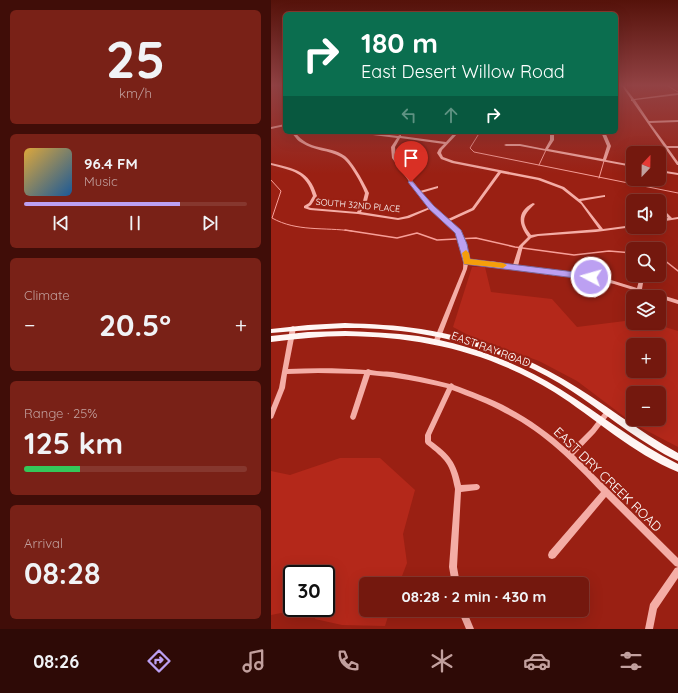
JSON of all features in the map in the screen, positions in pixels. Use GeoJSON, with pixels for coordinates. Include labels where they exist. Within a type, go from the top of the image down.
{"type":"FeatureCollection","features":[{"type":"Feature","properties":{"kind":"main road","name":"EAST RAY ROAD"},"geometry":{"type":"LineString","coordinates":[[271,331],[293,328],[335,326],[382,326],[491,349],[527,363],[561,381],[646,440],[678,457]]}},
{"type":"Feature","properties":{"kind":"main road","name":"EAST RAY ROAD"},"geometry":{"type":"LineString","coordinates":[[271,339],[292,336],[361,333],[437,338],[527,373],[567,396],[644,450],[678,468]]}},
{"type":"Feature","properties":{"kind":"street"},"geometry":{"type":"LineString","coordinates":[[643,115],[665,146]]}},
{"type":"Feature","properties":{"kind":"street"},"geometry":{"type":"LineString","coordinates":[[648,122],[678,121]]}},
{"type":"Feature","properties":{"kind":"street"},"geometry":{"type":"LineString","coordinates":[[271,128],[283,125]]}},
{"type":"Feature","properties":{"kind":"street"},"geometry":{"type":"LineString","coordinates":[[294,134],[301,143],[339,155],[347,160],[367,193],[366,199],[358,213]]}},
{"type":"Feature","properties":{"kind":"street"},"geometry":{"type":"LineString","coordinates":[[378,134],[447,143]]}},
{"type":"Feature","properties":{"kind":"street"},"geometry":{"type":"LineString","coordinates":[[455,134],[440,150],[440,156],[453,162],[553,184],[571,193],[579,200],[602,230]]}},
{"type":"Feature","properties":{"kind":"street"},"geometry":{"type":"LineString","coordinates":[[546,150],[552,140],[551,134]]}},
{"type":"Feature","properties":{"kind":"street"},"geometry":{"type":"LineString","coordinates":[[604,134],[609,146],[604,161]]}},
{"type":"Feature","properties":{"kind":"street"},"geometry":{"type":"LineString","coordinates":[[400,136],[393,147],[394,158],[432,207],[459,232],[467,262],[437,338]]}},
{"type":"Feature","properties":{"kind":"street"},"geometry":{"type":"LineString","coordinates":[[507,145],[515,144],[626,165]]}},
{"type":"Feature","properties":{"kind":"street"},"geometry":{"type":"LineString","coordinates":[[666,147],[678,147]]}},
{"type":"Feature","properties":{"kind":"street"},"geometry":{"type":"LineString","coordinates":[[666,147],[678,164]]}},
{"type":"Feature","properties":{"kind":"street","name":"SOUTH 32ND PLACE"},"geometry":{"type":"LineString","coordinates":[[271,164],[294,171],[307,178],[315,196],[310,204],[305,207],[310,209],[358,213],[398,219],[408,217],[432,207]]}},
{"type":"Feature","properties":{"kind":"street"},"geometry":{"type":"LineString","coordinates":[[447,221],[473,209],[500,172]]}},
{"type":"Feature","properties":{"kind":"street"},"geometry":{"type":"LineString","coordinates":[[666,172],[678,174]]}},
{"type":"Feature","properties":{"kind":"street"},"geometry":{"type":"LineString","coordinates":[[419,192],[437,187]]}},
{"type":"Feature","properties":{"kind":"street"},"geometry":{"type":"LineString","coordinates":[[579,200],[604,196]]}},
{"type":"Feature","properties":{"kind":"street"},"geometry":{"type":"LineString","coordinates":[[530,238],[521,226],[527,208],[533,204]]}},
{"type":"Feature","properties":{"kind":"street"},"geometry":{"type":"LineString","coordinates":[[666,214],[671,219]]}},
{"type":"Feature","properties":{"kind":"street"},"geometry":{"type":"LineString","coordinates":[[666,220],[678,218]]}},
{"type":"Feature","properties":{"kind":"street"},"geometry":{"type":"LineString","coordinates":[[515,268],[521,248],[530,238],[547,234],[626,227]]}},
{"type":"Feature","properties":{"kind":"street"},"geometry":{"type":"LineString","coordinates":[[467,262],[491,263],[515,268],[598,278],[639,290],[641,282]]}},
{"type":"Feature","properties":{"kind":"street"},"geometry":{"type":"LineString","coordinates":[[595,296],[598,278]]}},
{"type":"Feature","properties":{"kind":"street"},"geometry":{"type":"LineString","coordinates":[[666,298],[678,302]]}},
{"type":"Feature","properties":{"kind":"street"},"geometry":{"type":"LineString","coordinates":[[271,416],[285,372],[293,328]]}},
{"type":"Feature","properties":{"kind":"street","name":"EAST DRY CREEK ROAD"},"geometry":{"type":"LineString","coordinates":[[285,372],[323,369],[368,371],[414,378],[451,386],[490,402],[518,416],[538,429],[569,455],[678,563]]}},
{"type":"Feature","properties":{"kind":"street"},"geometry":{"type":"LineString","coordinates":[[353,417],[368,371]]}},
{"type":"Feature","properties":{"kind":"street"},"geometry":{"type":"LineString","coordinates":[[451,386],[429,435],[428,442],[444,453],[452,466],[458,488],[453,568],[455,577]]}},
{"type":"Feature","properties":{"kind":"street"},"geometry":{"type":"LineString","coordinates":[[569,455],[607,413]]}},
{"type":"Feature","properties":{"kind":"street"},"geometry":{"type":"LineString","coordinates":[[458,488],[477,487]]}},
{"type":"Feature","properties":{"kind":"street"},"geometry":{"type":"LineString","coordinates":[[552,555],[606,492]]}},
{"type":"Feature","properties":{"kind":"street"},"geometry":{"type":"LineString","coordinates":[[649,629],[653,607],[678,571]]}},
{"type":"Feature","properties":{"kind":"street"},"geometry":{"type":"LineString","coordinates":[[465,617],[470,629]]}},
{"type":"Feature","properties":{"kind":"shaded area"},"geometry":{"type":"Polygon","coordinates":[[[472,267],[485,267],[491,292],[552,299],[577,327],[626,321],[626,330],[666,330],[666,327],[678,331],[678,447],[638,426],[666,426],[666,386],[626,386],[626,418],[577,381],[539,361],[470,336],[453,327],[472,267]]]}},
{"type":"Feature","properties":{"kind":"shaded area"},"geometry":{"type":"Polygon","coordinates":[[[340,458],[380,458],[415,490],[403,534],[407,563],[402,577],[359,577],[359,617],[388,617],[385,626],[342,625],[315,619],[315,617],[335,617],[335,565],[283,565],[283,613],[271,615],[271,471],[290,475],[340,458]]]}},
{"type":"Feature","properties":{"kind":"waterway"},"geometry":{"type":"LineString","coordinates":[[479,134],[470,148],[474,152],[599,177]]}},
{"type":"Feature","properties":{"kind":"waterway"},"geometry":{"type":"LineString","coordinates":[[539,165],[546,150]]}},
{"type":"Feature","properties":{"kind":"waterway"},"geometry":{"type":"LineString","coordinates":[[599,177],[604,161]]}},
{"type":"Feature","properties":{"kind":"waterway"},"geometry":{"type":"LineString","coordinates":[[599,177],[678,193]]}},
{"type":"Feature","properties":{"kind":"waterway"},"geometry":{"type":"LineString","coordinates":[[271,180],[281,191],[272,218],[301,227],[351,231]]}},
{"type":"Feature","properties":{"kind":"waterway"},"geometry":{"type":"LineString","coordinates":[[345,230],[351,231]]}},
{"type":"Feature","properties":{"kind":"waterway"},"geometry":{"type":"LineString","coordinates":[[351,231],[397,238],[417,233],[437,240],[476,238],[515,247],[574,255],[609,251],[626,252]]}},
{"type":"Feature","properties":{"kind":"waterway"},"geometry":{"type":"LineString","coordinates":[[666,262],[678,271]]}},
{"type":"Feature","properties":{"kind":"slow traffic"},"geometry":{"type":"LineString","coordinates":[[466,253],[467,262],[503,265]]}},
{"type":"Feature","properties":{"kind":"route"},"geometry":{"type":"LineString","coordinates":[[411,182],[423,198],[459,232],[467,262],[491,263],[543,272],[591,277]]}}]}
